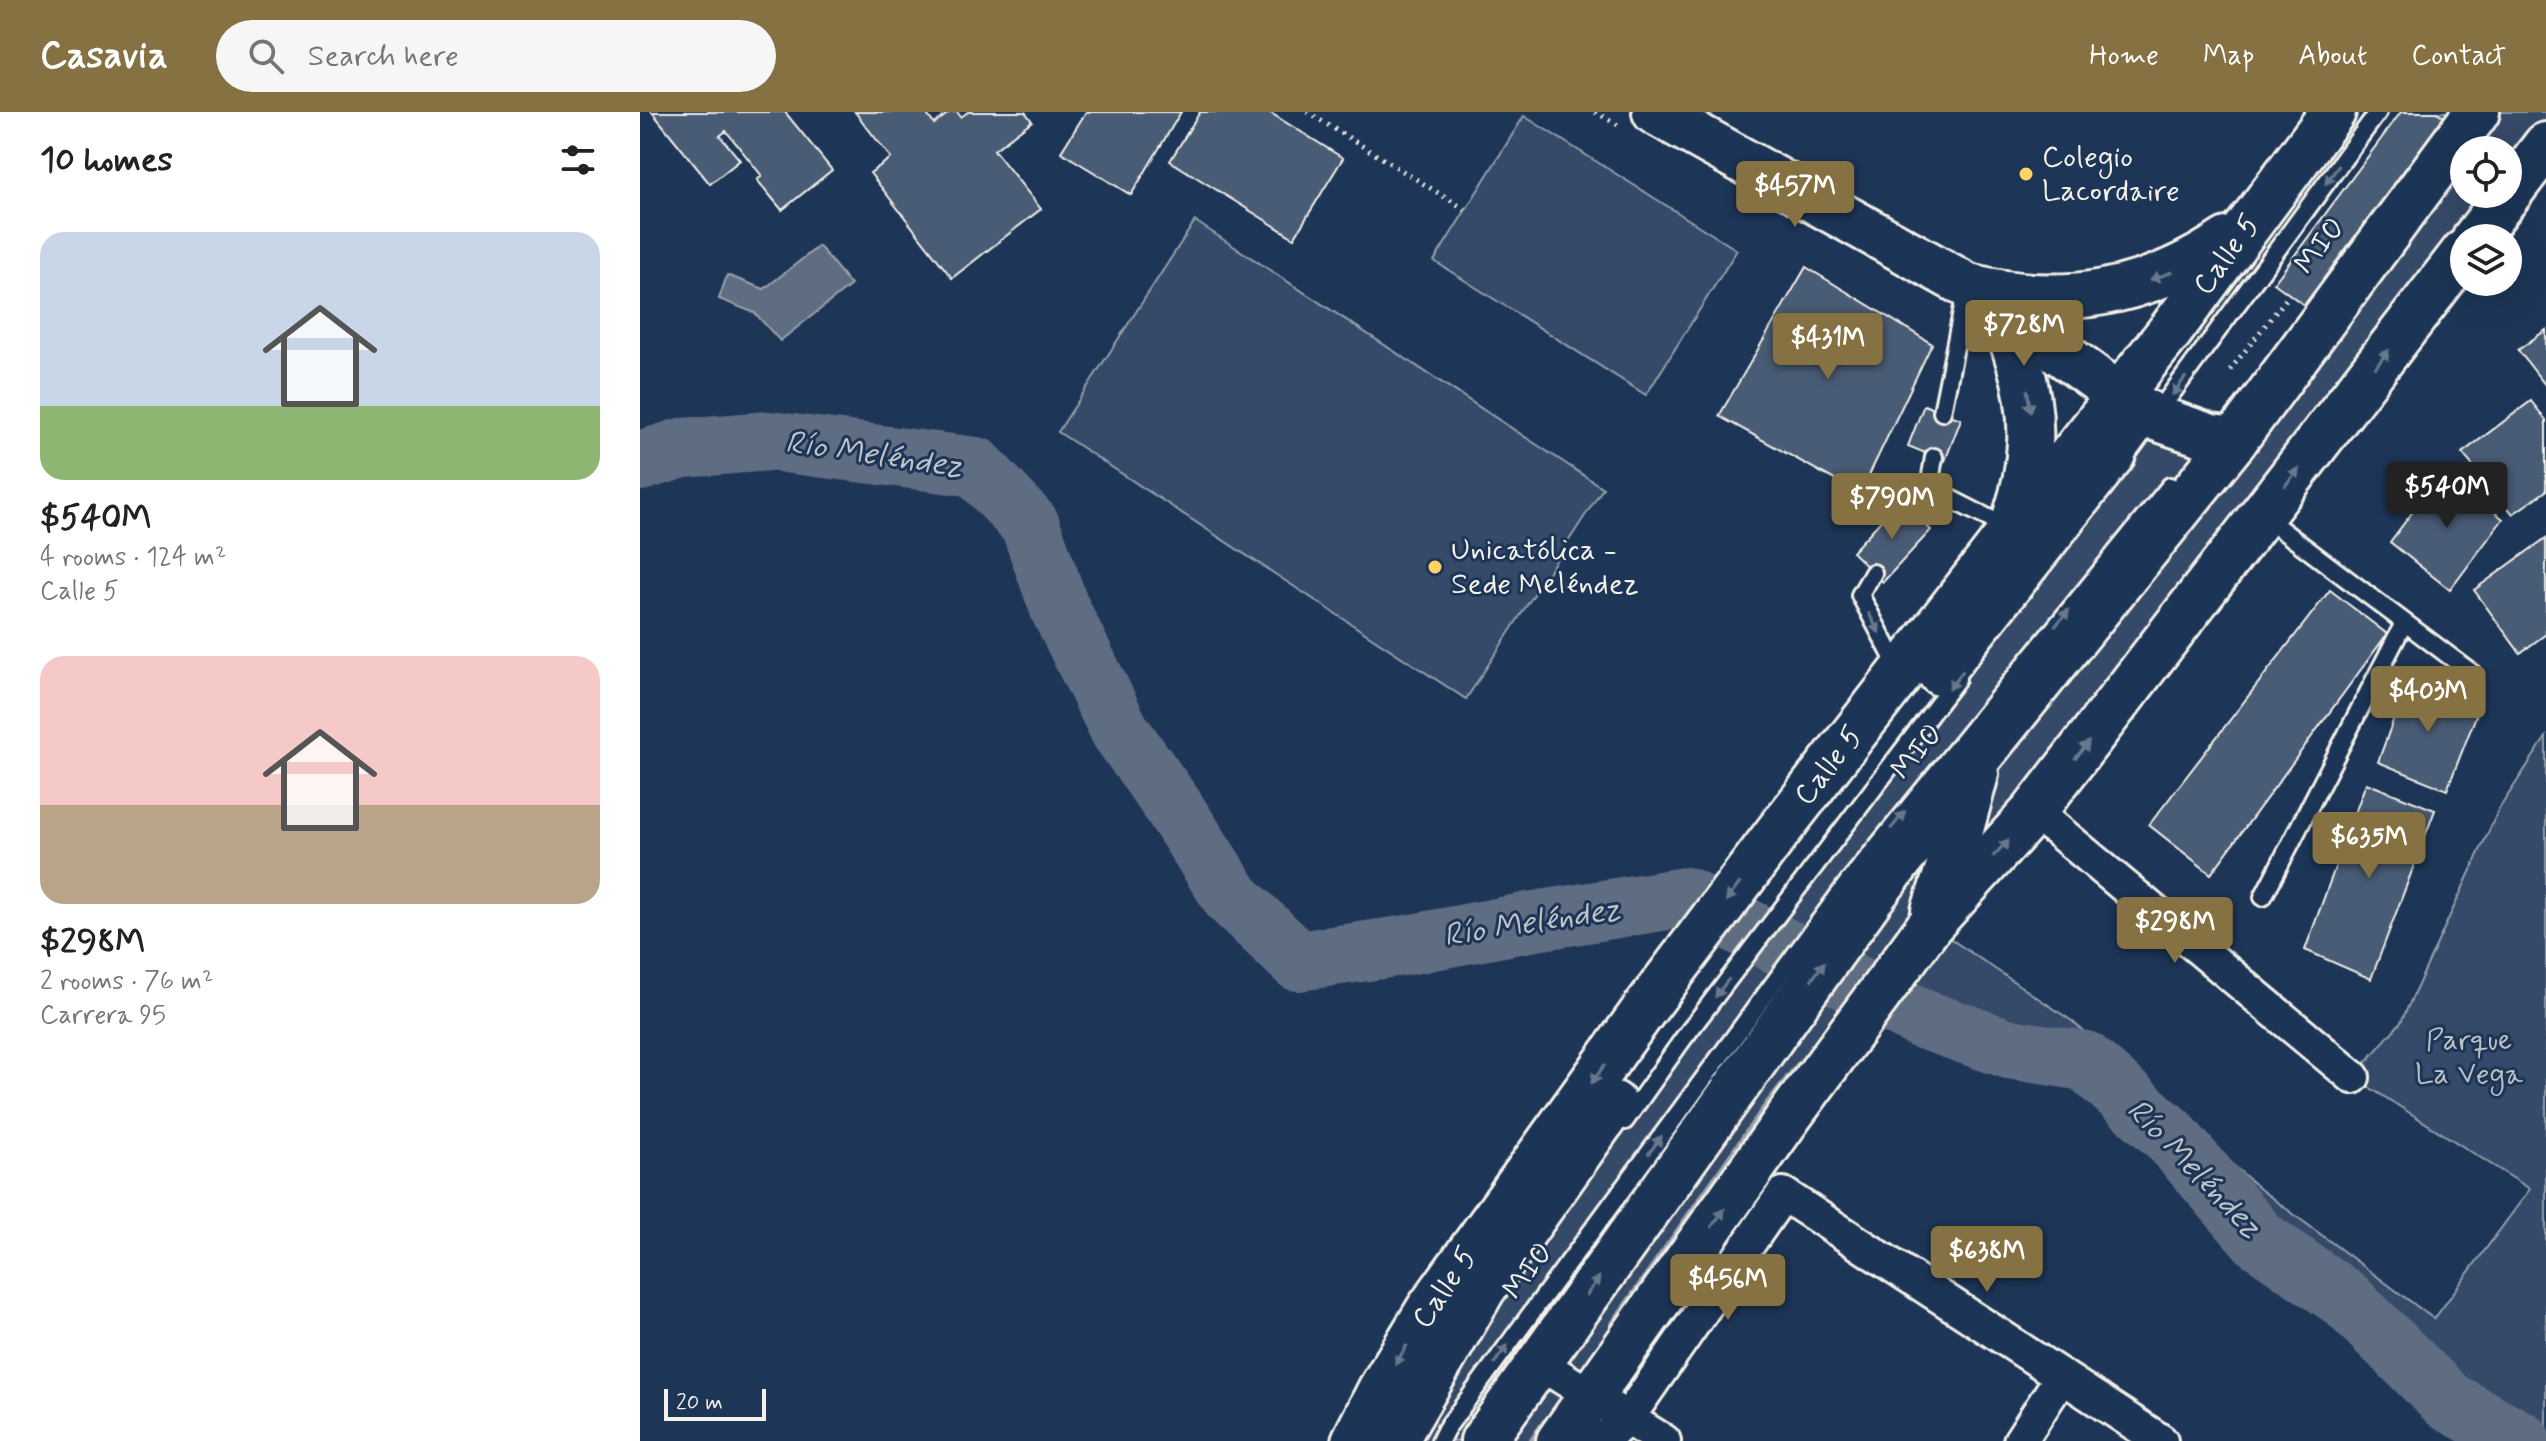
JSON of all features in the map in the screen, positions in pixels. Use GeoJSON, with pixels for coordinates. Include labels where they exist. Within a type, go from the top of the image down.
{"type":"FeatureCollection","features":[{"type":"Feature","properties":{"kind":"main road"},"geometry":{"type":"LineString","coordinates":[[1655,112],[1968,286],[2138,407],[2216,438],[2284,440],[2335,421]]}},
{"type":"Feature","properties":{"kind":"main road","name":"Calle 5"},"geometry":{"type":"LineString","coordinates":[[1354,1441],[1380,1390],[1429,1309],[1665,1026],[1801,845],[1901,674],[2012,530],[2138,407],[2251,221],[2333,112]]}},
{"type":"Feature","properties":{"kind":"main road"},"geometry":{"type":"LineString","coordinates":[[1483,1441],[1539,1363],[1728,1071],[1860,889],[1980,756],[2216,438],[2477,112]]}},
{"type":"Feature","properties":{"kind":"main road"},"geometry":{"type":"LineString","coordinates":[[2486,224],[2546,145]]}},
{"type":"Feature","properties":{"kind":"main road"},"geometry":{"type":"LineString","coordinates":[[1968,286],[2053,298],[2114,291],[2174,272],[2227,241],[2251,221]]}},
{"type":"Feature","properties":{"kind":"main road"},"geometry":{"type":"LineString","coordinates":[[1559,1441],[1790,1115],[1926,930],[2034,811],[2450,270]]}},
{"type":"Feature","properties":{"kind":"main road"},"geometry":{"type":"LineString","coordinates":[[1968,286],[2000,319],[2026,382],[2032,449],[2027,482],[2012,530]]}},
{"type":"Feature","properties":{"kind":"main road"},"geometry":{"type":"LineString","coordinates":[[1801,845],[2113,454],[2120,426],[2138,407]]}},
{"type":"Feature","properties":{"kind":"main road"},"geometry":{"type":"LineString","coordinates":[[1926,930],[1960,833],[1980,756]]}},
{"type":"Feature","properties":{"kind":"main road"},"geometry":{"type":"LineString","coordinates":[[1395,1441],[1483,1289],[1665,1026]]}},
{"type":"Feature","properties":{"kind":"street"},"geometry":{"type":"LineString","coordinates":[[2034,811],[2353,1077]]}},
{"type":"Feature","properties":{"kind":"street"},"geometry":{"type":"LineString","coordinates":[[1602,1441],[1627,1419],[1783,1194],[2161,1441]]}},
{"type":"Feature","properties":{"kind":"street"},"geometry":{"type":"LineString","coordinates":[[1539,1363],[1664,1441]]}},
{"type":"Feature","properties":{"kind":"street"},"geometry":{"type":"LineString","coordinates":[[2020,1441],[2062,1376]]}},
{"type":"Feature","properties":{"kind":"lane","name":"MIO"},"geometry":{"type":"LineString","coordinates":[[2138,407],[2378,112]]}},
{"type":"Feature","properties":{"kind":"lane"},"geometry":{"type":"LineString","coordinates":[[2420,161],[2457,112]]}},
{"type":"Feature","properties":{"kind":"lane"},"geometry":{"type":"LineString","coordinates":[[1942,412],[1968,286]]}},
{"type":"Feature","properties":{"kind":"lane"},"geometry":{"type":"LineString","coordinates":[[1913,513],[1929,488],[1934,457]]}},
{"type":"Feature","properties":{"kind":"lane","name":"MIO"},"geometry":{"type":"LineString","coordinates":[[1860,889],[2183,470]]}},
{"type":"Feature","properties":{"kind":"lane"},"geometry":{"type":"LineString","coordinates":[[1929,488],[2012,530]]}},
{"type":"Feature","properties":{"kind":"lane"},"geometry":{"type":"LineString","coordinates":[[2262,516],[2472,673]]}},
{"type":"Feature","properties":{"kind":"lane"},"geometry":{"type":"LineString","coordinates":[[1873,573],[1860,595],[1901,674]]}},
{"type":"Feature","properties":{"kind":"lane"},"geometry":{"type":"LineString","coordinates":[[2263,897],[2404,623]]}},
{"type":"Feature","properties":{"kind":"lane"},"geometry":{"type":"LineString","coordinates":[[1612,1139],[1665,1026]]}},
{"type":"Feature","properties":{"kind":"lane","name":"MIO"},"geometry":{"type":"LineString","coordinates":[[1440,1441],[1446,1429],[1728,1071]]}},
{"type":"Feature","properties":{"kind":"path"},"geometry":{"type":"LineString","coordinates":[[1307,112],[1466,210]]}},
{"type":"Feature","properties":{"kind":"path"},"geometry":{"type":"LineString","coordinates":[[2230,370],[2290,294]]}},
{"type":"Feature","properties":{"kind":"green space","name":"Parque La Vega"},"geometry":{"type":"Polygon","coordinates":[[[2437,112],[2546,112],[2546,145],[2522,176],[2522,136],[2450,136],[2450,208],[2498,208],[2486,224],[2450,224],[2450,270],[2034,811],[1930,925],[2072,1021],[2260,1189],[2434,1319],[2530,1189],[2353,1077],[2401,1022],[2499,809],[2546,737],[2546,1441],[2521,1441],[2449,1402],[2345,1299],[2260,1240],[2169,1135],[2085,1061],[2009,1049],[1922,1019],[1878,996],[1559,1441],[1418,1441],[1522,1264],[1683,1039],[2139,439],[2156,418],[2211,436],[2450,122],[2437,112]]]}},
{"type":"Feature","properties":{"kind":"green space"},"geometry":{"type":"Polygon","coordinates":[[[1524,116],[1737,250],[1646,395],[1434,261],[1524,116]]]}},
{"type":"Feature","properties":{"kind":"green space"},"geometry":{"type":"Polygon","coordinates":[[[1195,221],[1603,488],[1466,699],[1058,432],[1195,221]]]}},
{"type":"Feature","properties":{"kind":"shaded area"},"geometry":{"type":"Polygon","coordinates":[[[819,246],[851,285],[780,341],[755,313],[719,299],[727,275],[764,289],[819,246]]]}},
{"type":"Feature","properties":{"kind":"building"},"geometry":{"type":"Polygon","coordinates":[[[652,112],[785,112],[832,170],[782,210],[757,180],[762,176],[726,131],[720,136],[740,160],[710,184],[652,112]]]}},
{"type":"Feature","properties":{"kind":"building"},"geometry":{"type":"Polygon","coordinates":[[[855,112],[925,112],[934,124],[950,112],[957,112],[961,117],[968,112],[1025,112],[1032,121],[994,150],[1041,209],[952,278],[870,173],[891,158],[855,112]]]}},
{"type":"Feature","properties":{"kind":"building"},"geometry":{"type":"Polygon","coordinates":[[[1086,112],[1181,112],[1131,195],[1061,152],[1086,112]]]}},
{"type":"Feature","properties":{"kind":"building"},"geometry":{"type":"Polygon","coordinates":[[[1200,112],[1269,112],[1343,158],[1294,238],[1170,161],[1200,112]]]}},
{"type":"Feature","properties":{"kind":"building"},"geometry":{"type":"Polygon","coordinates":[[[2401,112],[2437,112],[2444,117],[2304,305],[2274,283],[2401,112]]]}},
{"type":"Feature","properties":{"kind":"building"},"geometry":{"type":"Polygon","coordinates":[[[1806,267],[1932,344],[1860,494],[1719,416],[1806,267]]]}},
{"type":"Feature","properties":{"kind":"building"},"geometry":{"type":"Polygon","coordinates":[[[2546,330],[2546,386],[2518,350],[2546,330]]]}},
{"type":"Feature","properties":{"kind":"building"},"geometry":{"type":"Polygon","coordinates":[[[2531,401],[2546,420],[2546,491],[2513,514],[2462,453],[2531,401]]]}},
{"type":"Feature","properties":{"kind":"building"},"geometry":{"type":"Polygon","coordinates":[[[1924,405],[1961,419],[1945,461],[1908,446],[1924,405]]]}},
{"type":"Feature","properties":{"kind":"building"},"geometry":{"type":"Polygon","coordinates":[[[2444,470],[2503,519],[2450,590],[2390,542],[2444,470]]]}},
{"type":"Feature","properties":{"kind":"building"},"geometry":{"type":"Polygon","coordinates":[[[1900,500],[1931,530],[1883,582],[1852,552],[1900,500]]]}},
{"type":"Feature","properties":{"kind":"building"},"geometry":{"type":"Polygon","coordinates":[[[2546,538],[2546,634],[2520,653],[2474,590],[2546,538]]]}},
{"type":"Feature","properties":{"kind":"building"},"geometry":{"type":"Polygon","coordinates":[[[2330,590],[2387,634],[2211,874],[2149,825],[2330,590]]]}},
{"type":"Feature","properties":{"kind":"building"},"geometry":{"type":"Polygon","coordinates":[[[2409,677],[2479,708],[2447,790],[2378,762],[2409,677]]]}},
{"type":"Feature","properties":{"kind":"building"},"geometry":{"type":"Polygon","coordinates":[[[2366,783],[2435,810],[2371,979],[2305,950],[2366,783]]]}},
{"type":"Feature","properties":{"kind":"waterway","name":"Río Meléndez"},"geometry":{"type":"LineString","coordinates":[[640,461],[682,448],[769,441],[976,467],[1030,525],[1060,609],[1120,731],[1232,898],[1298,961],[1686,897],[1922,1019],[2009,1049],[2085,1061],[2169,1135],[2260,1240],[2345,1299],[2449,1402],[2521,1441]]}},
{"type":"Feature","properties":{"kind":"waterway"},"geometry":{"type":"LineString","coordinates":[[1615,1324],[1768,1106],[1799,1067]]}},
{"type":"Feature","properties":{"kind":"waterway"},"geometry":{"type":"LineString","coordinates":[[1534,1441],[1546,1423]]}},
{"type":"Feature","properties":{"kind":"place","name":"Colegio Lacordaire"},"geometry":{"type":"Point","coordinates":[2026,174]}},
{"type":"Feature","properties":{"kind":"place","name":"Unicatólica - Sede Meléndez"},"geometry":{"type":"Point","coordinates":[1435,567]}}]}
